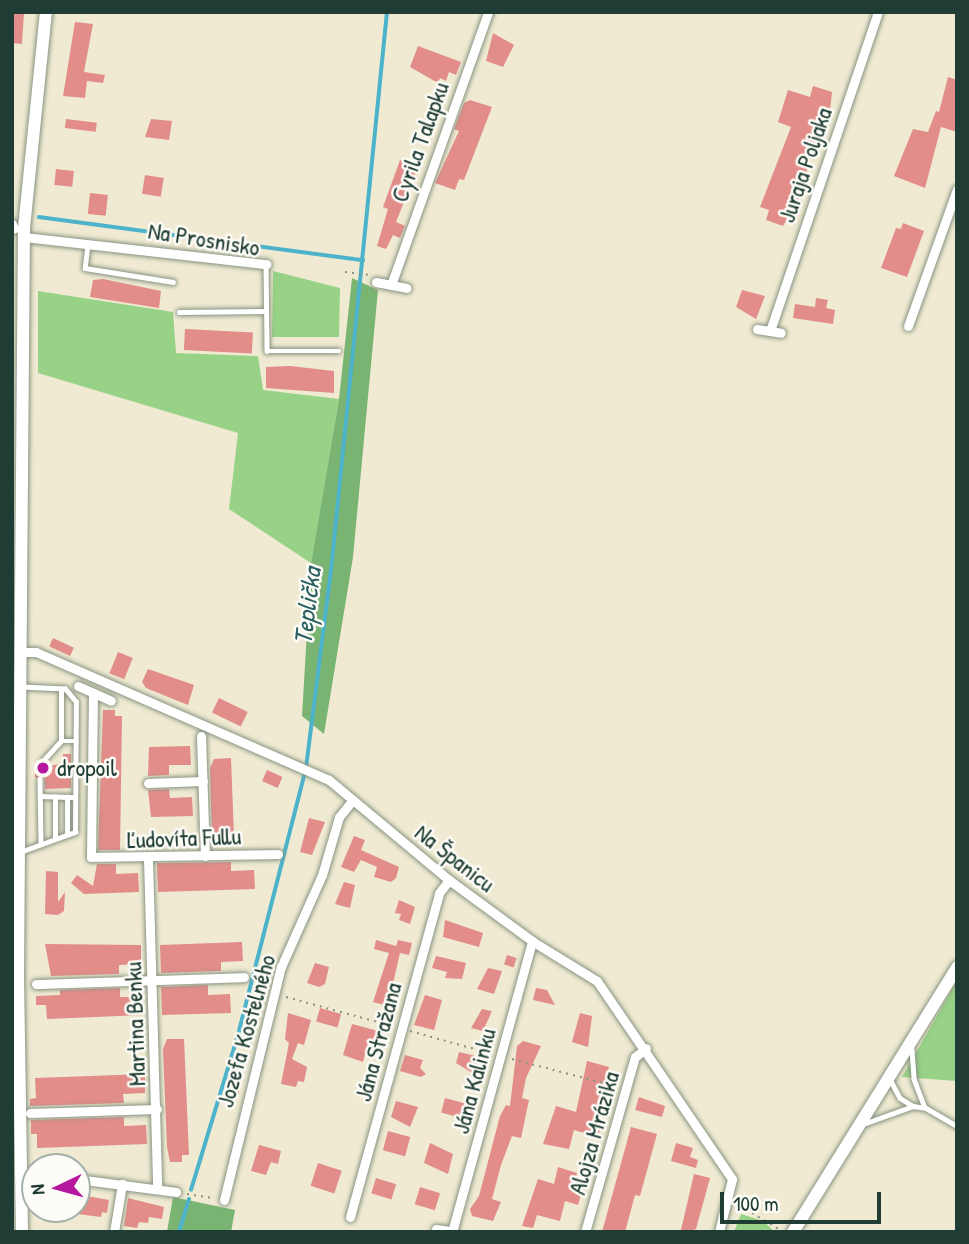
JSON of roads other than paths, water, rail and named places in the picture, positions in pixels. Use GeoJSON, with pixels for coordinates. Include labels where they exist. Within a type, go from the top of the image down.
{"type":"FeatureCollection","features":[{"type":"Feature","properties":{"kind":"main road"},"geometry":{"type":"LineString","coordinates":[[22,1232],[19,1172],[21,652],[17,229],[46,12]]}},
{"type":"Feature","properties":{"kind":"main road"},"geometry":{"type":"LineString","coordinates":[[786,1231],[862,1124],[957,967]]}},
{"type":"Feature","properties":{"kind":"street","name":"Cyrila Talapku"},"geometry":{"type":"LineString","coordinates":[[391,285],[488,12]]}},
{"type":"Feature","properties":{"kind":"street","name":"Juraja Poljaka"},"geometry":{"type":"LineString","coordinates":[[770,331],[878,12]]}},
{"type":"Feature","properties":{"kind":"street"},"geometry":{"type":"LineString","coordinates":[[908,326],[957,189]]}},
{"type":"Feature","properties":{"kind":"street","name":"Na Prosnisko"},"geometry":{"type":"LineString","coordinates":[[17,229],[266,264]]}},
{"type":"Feature","properties":{"kind":"street"},"geometry":{"type":"LineString","coordinates":[[372,279],[406,288]]}},
{"type":"Feature","properties":{"kind":"street"},"geometry":{"type":"LineString","coordinates":[[757,329],[781,333]]}},
{"type":"Feature","properties":{"kind":"street","name":"Na Španicu"},"geometry":{"type":"LineString","coordinates":[[21,652],[36,652],[307,769],[354,800],[449,880],[532,941],[597,981],[726,1167],[733,1186],[719,1232]]}},
{"type":"Feature","properties":{"kind":"street"},"geometry":{"type":"LineString","coordinates":[[78,686],[111,701]]}},
{"type":"Feature","properties":{"kind":"street","name":"Ľudovíta Fullu"},"geometry":{"type":"LineString","coordinates":[[93,693],[92,857],[278,854]]}},
{"type":"Feature","properties":{"kind":"street"},"geometry":{"type":"LineString","coordinates":[[201,736],[205,856]]}},
{"type":"Feature","properties":{"kind":"street"},"geometry":{"type":"LineString","coordinates":[[148,783],[202,781]]}},
{"type":"Feature","properties":{"kind":"street","name":"Jozefa Kostelného"},"geometry":{"type":"LineString","coordinates":[[224,1200],[273,993],[323,875],[339,817],[354,800]]}},
{"type":"Feature","properties":{"kind":"street","name":"Martina Benku"},"geometry":{"type":"LineString","coordinates":[[148,858],[157,1109],[157,1189]]}},
{"type":"Feature","properties":{"kind":"street","name":"Jána Stražana"},"geometry":{"type":"LineString","coordinates":[[350,1217],[439,894],[449,880]]}},
{"type":"Feature","properties":{"kind":"street","name":"Jána Kalinku"},"geometry":{"type":"LineString","coordinates":[[453,1232],[532,941]]}},
{"type":"Feature","properties":{"kind":"street"},"geometry":{"type":"LineString","coordinates":[[36,984],[244,977]]}},
{"type":"Feature","properties":{"kind":"street","name":"Alojza Mrázika"},"geometry":{"type":"LineString","coordinates":[[585,1232],[635,1057],[646,1048]]}},
{"type":"Feature","properties":{"kind":"street"},"geometry":{"type":"LineString","coordinates":[[30,1113],[157,1109]]}},
{"type":"Feature","properties":{"kind":"street"},"geometry":{"type":"LineString","coordinates":[[91,1181],[176,1192]]}},
{"type":"Feature","properties":{"kind":"street"},"geometry":{"type":"LineString","coordinates":[[114,1232],[122,1184]]}},
{"type":"Feature","properties":{"kind":"street"},"geometry":{"type":"LineString","coordinates":[[436,1229],[453,1232]]}},
{"type":"Feature","properties":{"kind":"lane"},"geometry":{"type":"LineString","coordinates":[[88,240],[85,268],[173,282]]}},
{"type":"Feature","properties":{"kind":"lane","name":"Na Prosnisko"},"geometry":{"type":"LineString","coordinates":[[266,264],[267,351],[340,351]]}},
{"type":"Feature","properties":{"kind":"lane"},"geometry":{"type":"LineString","coordinates":[[179,312],[266,311]]}},
{"type":"Feature","properties":{"kind":"lane"},"geometry":{"type":"LineString","coordinates":[[19,852],[75,832],[76,702],[61,689],[21,687]]}},
{"type":"Feature","properties":{"kind":"lane"},"geometry":{"type":"LineString","coordinates":[[41,762],[61,741],[61,689]]}},
{"type":"Feature","properties":{"kind":"lane"},"geometry":{"type":"LineString","coordinates":[[61,741],[76,741]]}},
{"type":"Feature","properties":{"kind":"lane"},"geometry":{"type":"LineString","coordinates":[[40,779],[41,844]]}},
{"type":"Feature","properties":{"kind":"lane"},"geometry":{"type":"LineString","coordinates":[[40,796],[75,797]]}},
{"type":"Feature","properties":{"kind":"lane"},"geometry":{"type":"LineString","coordinates":[[55,797],[55,839]]}},
{"type":"Feature","properties":{"kind":"lane"},"geometry":{"type":"LineString","coordinates":[[67,797],[67,835]]}},
{"type":"Feature","properties":{"kind":"lane"},"geometry":{"type":"LineString","coordinates":[[911,1043],[914,1079],[926,1108]]}},
{"type":"Feature","properties":{"kind":"lane"},"geometry":{"type":"LineString","coordinates":[[889,1079],[900,1098],[913,1106],[926,1108],[957,1126]]}},
{"type":"Feature","properties":{"kind":"lane"},"geometry":{"type":"LineString","coordinates":[[862,1124],[913,1106]]}},
{"type":"Feature","properties":{"kind":"waterway","name":"Teplička"},"geometry":{"type":"LineString","coordinates":[[191,1190],[237,1039],[306,768],[331,571],[387,12]]}},
{"type":"Feature","properties":{"kind":"waterway"},"geometry":{"type":"LineString","coordinates":[[39,217],[363,260]]}},
{"type":"Feature","properties":{"kind":"waterway","name":"Teplička"},"geometry":{"type":"LineString","coordinates":[[179,1232],[189,1200]]}},
{"type":"Feature","properties":{"kind":"place","name":"dropoil"},"geometry":{"type":"Point","coordinates":[43,768]}}]}
